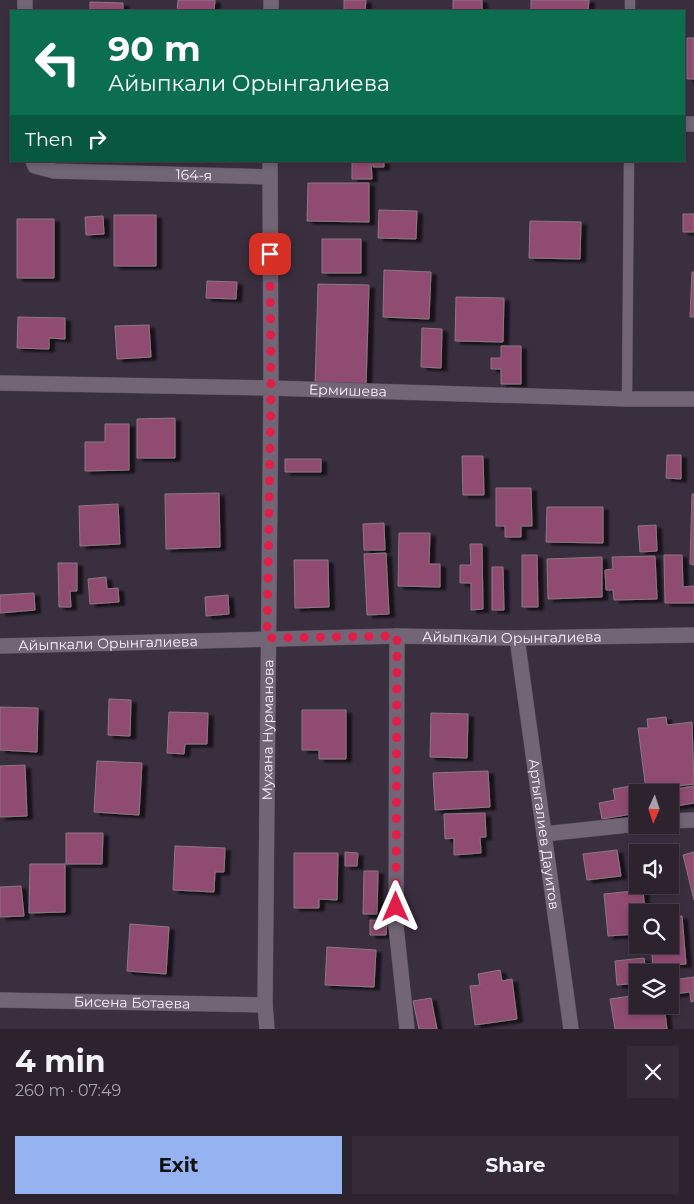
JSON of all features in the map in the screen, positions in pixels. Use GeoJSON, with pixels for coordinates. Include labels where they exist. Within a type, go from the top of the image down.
{"type":"FeatureCollection","features":[{"type":"Feature","properties":{"kind":"street","name":"164-я"},"geometry":{"type":"LineString","coordinates":[[33,162],[35,166],[54,171],[270,177]]}},
{"type":"Feature","properties":{"kind":"street","name":"Мухана Нурманова"},"geometry":{"type":"LineString","coordinates":[[267,1029],[265,1005],[267,638],[271,388],[270,162]]}},
{"type":"Feature","properties":{"kind":"street","name":"Ермишева"},"geometry":{"type":"LineString","coordinates":[[0,383],[271,388],[627,399],[694,399]]}},
{"type":"Feature","properties":{"kind":"street","name":"Айыпкали Орынгалиева"},"geometry":{"type":"LineString","coordinates":[[0,646],[267,638],[397,636],[518,638],[694,635]]}},
{"type":"Feature","properties":{"kind":"street"},"geometry":{"type":"LineString","coordinates":[[397,636],[396,926],[407,1029]]}},
{"type":"Feature","properties":{"kind":"street","name":"Артыгалиев Дауитов"},"geometry":{"type":"LineString","coordinates":[[518,638],[571,1029]]}},
{"type":"Feature","properties":{"kind":"street"},"geometry":{"type":"LineString","coordinates":[[679,821],[694,820]]}},
{"type":"Feature","properties":{"kind":"street"},"geometry":{"type":"LineString","coordinates":[[544,834],[629,825]]}},
{"type":"Feature","properties":{"kind":"street","name":"Бисена Ботаева"},"geometry":{"type":"LineString","coordinates":[[0,1000],[265,1005]]}},
{"type":"Feature","properties":{"kind":"lane"},"geometry":{"type":"LineString","coordinates":[[627,399],[630,162]]}},
{"type":"Feature","properties":{"kind":"building"},"geometry":{"type":"Polygon","coordinates":[[[178,0],[215,0],[214,10],[177,10],[178,0]]]}},
{"type":"Feature","properties":{"kind":"building"},"geometry":{"type":"Polygon","coordinates":[[[344,0],[366,0],[365,10],[344,10],[344,0]]]}},
{"type":"Feature","properties":{"kind":"building"},"geometry":{"type":"Polygon","coordinates":[[[453,0],[482,0],[482,10],[453,10],[453,0]]]}},
{"type":"Feature","properties":{"kind":"building"},"geometry":{"type":"Polygon","coordinates":[[[531,0],[589,0],[588,10],[531,10],[531,0]]]}},
{"type":"Feature","properties":{"kind":"building"},"geometry":{"type":"Polygon","coordinates":[[[90,2],[123,3],[123,10],[90,10],[90,2]]]}},
{"type":"Feature","properties":{"kind":"building"},"geometry":{"type":"Polygon","coordinates":[[[687,38],[694,38],[694,79],[687,79],[687,38]]]}},
{"type":"Feature","properties":{"kind":"building"},"geometry":{"type":"Polygon","coordinates":[[[352,162],[371,162],[372,179],[352,179],[352,162]]]}},
{"type":"Feature","properties":{"kind":"building"},"geometry":{"type":"Polygon","coordinates":[[[373,162],[384,162],[384,167],[373,167],[373,162]]]}},
{"type":"Feature","properties":{"kind":"building"},"geometry":{"type":"Polygon","coordinates":[[[308,183],[369,183],[369,222],[307,221],[308,183]]]}},
{"type":"Feature","properties":{"kind":"building"},"geometry":{"type":"Polygon","coordinates":[[[379,210],[417,211],[416,239],[378,238],[379,210]]]}},
{"type":"Feature","properties":{"kind":"building"},"geometry":{"type":"Polygon","coordinates":[[[683,214],[694,214],[694,232],[683,232],[683,214]]]}},
{"type":"Feature","properties":{"kind":"building"},"geometry":{"type":"Polygon","coordinates":[[[114,215],[156,215],[156,266],[114,266],[114,215]]]}},
{"type":"Feature","properties":{"kind":"building"},"geometry":{"type":"Polygon","coordinates":[[[103,216],[104,234],[86,235],[85,217],[103,216]]]}},
{"type":"Feature","properties":{"kind":"building"},"geometry":{"type":"Polygon","coordinates":[[[17,219],[54,219],[54,278],[17,278],[17,219]]]}},
{"type":"Feature","properties":{"kind":"building"},"geometry":{"type":"Polygon","coordinates":[[[530,221],[581,222],[580,259],[529,258],[530,221]]]}},
{"type":"Feature","properties":{"kind":"building"},"geometry":{"type":"Polygon","coordinates":[[[322,239],[361,239],[361,273],[322,273],[322,239]]]}},
{"type":"Feature","properties":{"kind":"building"},"geometry":{"type":"Polygon","coordinates":[[[384,270],[431,272],[429,319],[383,317],[384,270]]]}},
{"type":"Feature","properties":{"kind":"building"},"geometry":{"type":"Polygon","coordinates":[[[692,272],[694,272],[694,317],[690,317],[692,272]]]}},
{"type":"Feature","properties":{"kind":"building"},"geometry":{"type":"Polygon","coordinates":[[[207,281],[237,282],[236,299],[206,298],[207,281]]]}},
{"type":"Feature","properties":{"kind":"building"},"geometry":{"type":"Polygon","coordinates":[[[318,284],[369,285],[366,386],[315,385],[318,284]]]}},
{"type":"Feature","properties":{"kind":"building"},"geometry":{"type":"Polygon","coordinates":[[[456,297],[504,298],[503,342],[455,341],[456,297]]]}},
{"type":"Feature","properties":{"kind":"building"},"geometry":{"type":"Polygon","coordinates":[[[18,317],[65,318],[65,339],[49,338],[49,349],[17,348],[18,317]]]}},
{"type":"Feature","properties":{"kind":"building"},"geometry":{"type":"Polygon","coordinates":[[[149,325],[151,357],[117,359],[115,326],[149,325]]]}},
{"type":"Feature","properties":{"kind":"building"},"geometry":{"type":"Polygon","coordinates":[[[422,328],[442,329],[441,368],[421,367],[422,328]]]}},
{"type":"Feature","properties":{"kind":"building"},"geometry":{"type":"Polygon","coordinates":[[[501,346],[521,346],[521,384],[501,384],[501,369],[491,369],[491,358],[501,358],[501,346]]]}},
{"type":"Feature","properties":{"kind":"building"},"geometry":{"type":"Polygon","coordinates":[[[175,418],[175,458],[137,458],[137,419],[175,418]]]}},
{"type":"Feature","properties":{"kind":"building"},"geometry":{"type":"Polygon","coordinates":[[[105,424],[129,424],[129,470],[85,471],[85,442],[105,442],[105,424]]]}},
{"type":"Feature","properties":{"kind":"building"},"geometry":{"type":"Polygon","coordinates":[[[667,455],[681,455],[681,479],[666,478],[667,455]]]}},
{"type":"Feature","properties":{"kind":"building"},"geometry":{"type":"Polygon","coordinates":[[[462,456],[483,456],[484,495],[463,495],[462,456]]]}},
{"type":"Feature","properties":{"kind":"building"},"geometry":{"type":"Polygon","coordinates":[[[285,459],[321,459],[321,472],[285,472],[285,459]]]}},
{"type":"Feature","properties":{"kind":"building"},"geometry":{"type":"Polygon","coordinates":[[[496,488],[531,488],[532,526],[521,526],[521,537],[505,537],[505,526],[496,526],[496,488]]]}},
{"type":"Feature","properties":{"kind":"building"},"geometry":{"type":"Polygon","coordinates":[[[219,493],[220,547],[166,549],[165,494],[219,493]]]}},
{"type":"Feature","properties":{"kind":"building"},"geometry":{"type":"Polygon","coordinates":[[[692,494],[694,494],[694,565],[690,564],[692,494]]]}},
{"type":"Feature","properties":{"kind":"building"},"geometry":{"type":"Polygon","coordinates":[[[118,504],[120,544],[80,546],[79,506],[118,504]]]}},
{"type":"Feature","properties":{"kind":"building"},"geometry":{"type":"Polygon","coordinates":[[[547,507],[603,507],[603,543],[546,542],[547,507]]]}},
{"type":"Feature","properties":{"kind":"building"},"geometry":{"type":"Polygon","coordinates":[[[384,523],[385,550],[364,550],[363,524],[384,523]]]}},
{"type":"Feature","properties":{"kind":"building"},"geometry":{"type":"Polygon","coordinates":[[[656,525],[657,551],[640,552],[638,526],[656,525]]]}},
{"type":"Feature","properties":{"kind":"building"},"geometry":{"type":"Polygon","coordinates":[[[399,533],[430,533],[429,564],[440,564],[440,587],[398,586],[399,533]]]}},
{"type":"Feature","properties":{"kind":"building"},"geometry":{"type":"Polygon","coordinates":[[[470,544],[482,544],[483,609],[471,610],[471,583],[460,583],[460,565],[471,565],[470,544]]]}},
{"type":"Feature","properties":{"kind":"building"},"geometry":{"type":"Polygon","coordinates":[[[386,553],[389,614],[367,615],[364,554],[386,553]]]}},
{"type":"Feature","properties":{"kind":"building"},"geometry":{"type":"Polygon","coordinates":[[[522,555],[537,555],[538,607],[522,607],[522,555]]]}},
{"type":"Feature","properties":{"kind":"building"},"geometry":{"type":"Polygon","coordinates":[[[664,555],[682,555],[683,587],[694,586],[694,603],[665,603],[664,555]]]}},
{"type":"Feature","properties":{"kind":"building"},"geometry":{"type":"Polygon","coordinates":[[[655,556],[657,599],[614,600],[613,590],[606,590],[605,570],[613,569],[612,557],[655,556]]]}},
{"type":"Feature","properties":{"kind":"building"},"geometry":{"type":"Polygon","coordinates":[[[602,557],[602,597],[548,599],[547,559],[602,557]]]}},
{"type":"Feature","properties":{"kind":"building"},"geometry":{"type":"Polygon","coordinates":[[[294,560],[328,560],[329,607],[295,608],[294,560]]]}},
{"type":"Feature","properties":{"kind":"building"},"geometry":{"type":"Polygon","coordinates":[[[58,563],[77,563],[77,591],[70,591],[71,607],[59,607],[58,563]]]}},
{"type":"Feature","properties":{"kind":"building"},"geometry":{"type":"Polygon","coordinates":[[[492,567],[503,567],[504,610],[492,610],[492,567]]]}},
{"type":"Feature","properties":{"kind":"building"},"geometry":{"type":"Polygon","coordinates":[[[106,577],[107,589],[118,588],[119,602],[90,604],[88,579],[106,577]]]}},
{"type":"Feature","properties":{"kind":"building"},"geometry":{"type":"Polygon","coordinates":[[[34,593],[35,610],[0,613],[0,595],[34,593]]]}},
{"type":"Feature","properties":{"kind":"building"},"geometry":{"type":"Polygon","coordinates":[[[228,595],[229,614],[206,616],[205,597],[228,595]]]}},
{"type":"Feature","properties":{"kind":"building"},"geometry":{"type":"Polygon","coordinates":[[[109,699],[131,700],[130,736],[108,735],[109,699]]]}},
{"type":"Feature","properties":{"kind":"building"},"geometry":{"type":"Polygon","coordinates":[[[0,707],[38,708],[37,752],[0,750],[0,707]]]}},
{"type":"Feature","properties":{"kind":"building"},"geometry":{"type":"Polygon","coordinates":[[[302,710],[346,710],[346,759],[319,759],[319,750],[302,750],[302,710]]]}},
{"type":"Feature","properties":{"kind":"building"},"geometry":{"type":"Polygon","coordinates":[[[169,712],[208,713],[207,744],[185,744],[184,754],[167,753],[169,712]]]}},
{"type":"Feature","properties":{"kind":"building"},"geometry":{"type":"Polygon","coordinates":[[[431,713],[468,714],[467,758],[430,757],[431,713]]]}},
{"type":"Feature","properties":{"kind":"building"},"geometry":{"type":"Polygon","coordinates":[[[666,717],[667,725],[692,722],[694,784],[679,786],[679,784],[645,784],[638,728],[648,728],[647,719],[666,717]]]}},
{"type":"Feature","properties":{"kind":"building"},"geometry":{"type":"Polygon","coordinates":[[[97,761],[142,763],[139,815],[94,812],[97,761]]]}},
{"type":"Feature","properties":{"kind":"building"},"geometry":{"type":"Polygon","coordinates":[[[25,765],[27,816],[0,817],[0,766],[25,765]]]}},
{"type":"Feature","properties":{"kind":"building"},"geometry":{"type":"Polygon","coordinates":[[[488,771],[490,807],[435,810],[433,773],[488,771]]]}},
{"type":"Feature","properties":{"kind":"building"},"geometry":{"type":"Polygon","coordinates":[[[629,786],[629,814],[602,819],[599,803],[615,800],[613,789],[629,786]]]}},
{"type":"Feature","properties":{"kind":"building"},"geometry":{"type":"Polygon","coordinates":[[[694,786],[694,803],[679,806],[679,788],[694,786]]]}},
{"type":"Feature","properties":{"kind":"building"},"geometry":{"type":"Polygon","coordinates":[[[485,813],[486,837],[480,837],[481,853],[454,855],[454,838],[445,839],[444,814],[485,813]]]}},
{"type":"Feature","properties":{"kind":"building"},"geometry":{"type":"Polygon","coordinates":[[[66,833],[103,833],[102,864],[66,864],[66,833]]]}},
{"type":"Feature","properties":{"kind":"building"},"geometry":{"type":"Polygon","coordinates":[[[175,846],[225,848],[224,872],[215,872],[214,892],[173,890],[175,846]]]}},
{"type":"Feature","properties":{"kind":"building"},"geometry":{"type":"Polygon","coordinates":[[[617,850],[621,876],[587,880],[583,854],[617,850]]]}},
{"type":"Feature","properties":{"kind":"building"},"geometry":{"type":"Polygon","coordinates":[[[345,852],[358,853],[357,866],[345,866],[345,852]]]}},
{"type":"Feature","properties":{"kind":"building"},"geometry":{"type":"Polygon","coordinates":[[[694,852],[694,900],[683,855],[694,852]]]}},
{"type":"Feature","properties":{"kind":"building"},"geometry":{"type":"Polygon","coordinates":[[[294,853],[338,853],[337,900],[319,899],[319,908],[294,908],[294,853]]]}},
{"type":"Feature","properties":{"kind":"building"},"geometry":{"type":"Polygon","coordinates":[[[30,864],[65,864],[65,912],[29,913],[30,864]]]}},
{"type":"Feature","properties":{"kind":"building"},"geometry":{"type":"Polygon","coordinates":[[[364,871],[378,871],[377,914],[363,914],[364,871]]]}},
{"type":"Feature","properties":{"kind":"building"},"geometry":{"type":"Polygon","coordinates":[[[21,886],[24,916],[0,917],[0,887],[21,886]]]}},
{"type":"Feature","properties":{"kind":"building"},"geometry":{"type":"Polygon","coordinates":[[[629,891],[629,894],[643,894],[644,904],[629,904],[629,935],[608,936],[604,894],[629,891]]]}},
{"type":"Feature","properties":{"kind":"building"},"geometry":{"type":"Polygon","coordinates":[[[679,916],[682,916],[686,964],[653,964],[652,954],[679,954],[679,916]]]}},
{"type":"Feature","properties":{"kind":"building"},"geometry":{"type":"Polygon","coordinates":[[[370,920],[387,921],[386,935],[370,935],[370,920]]]}},
{"type":"Feature","properties":{"kind":"building"},"geometry":{"type":"Polygon","coordinates":[[[130,924],[169,927],[166,974],[127,971],[130,924]]]}},
{"type":"Feature","properties":{"kind":"building"},"geometry":{"type":"Polygon","coordinates":[[[327,947],[376,950],[374,987],[325,985],[327,947]]]}},
{"type":"Feature","properties":{"kind":"building"},"geometry":{"type":"Polygon","coordinates":[[[644,958],[645,964],[629,964],[629,984],[617,985],[615,961],[644,958]]]}},
{"type":"Feature","properties":{"kind":"building"},"geometry":{"type":"Polygon","coordinates":[[[500,970],[502,981],[512,979],[517,1019],[475,1025],[470,986],[480,985],[478,974],[500,970]]]}},
{"type":"Feature","properties":{"kind":"building"},"geometry":{"type":"Polygon","coordinates":[[[694,977],[694,1001],[691,1002],[690,992],[679,993],[679,979],[694,977]]]}},
{"type":"Feature","properties":{"kind":"building"},"geometry":{"type":"Polygon","coordinates":[[[629,996],[629,1014],[665,1014],[667,1029],[615,1029],[610,999],[629,996]]]}},
{"type":"Feature","properties":{"kind":"building"},"geometry":{"type":"Polygon","coordinates":[[[431,998],[437,1029],[419,1029],[413,1001],[431,998]]]}},
{"type":"Feature","properties":{"kind":"route"},"geometry":{"type":"LineString","coordinates":[[270,254],[271,388],[267,638],[397,636],[396,907]]}}]}
